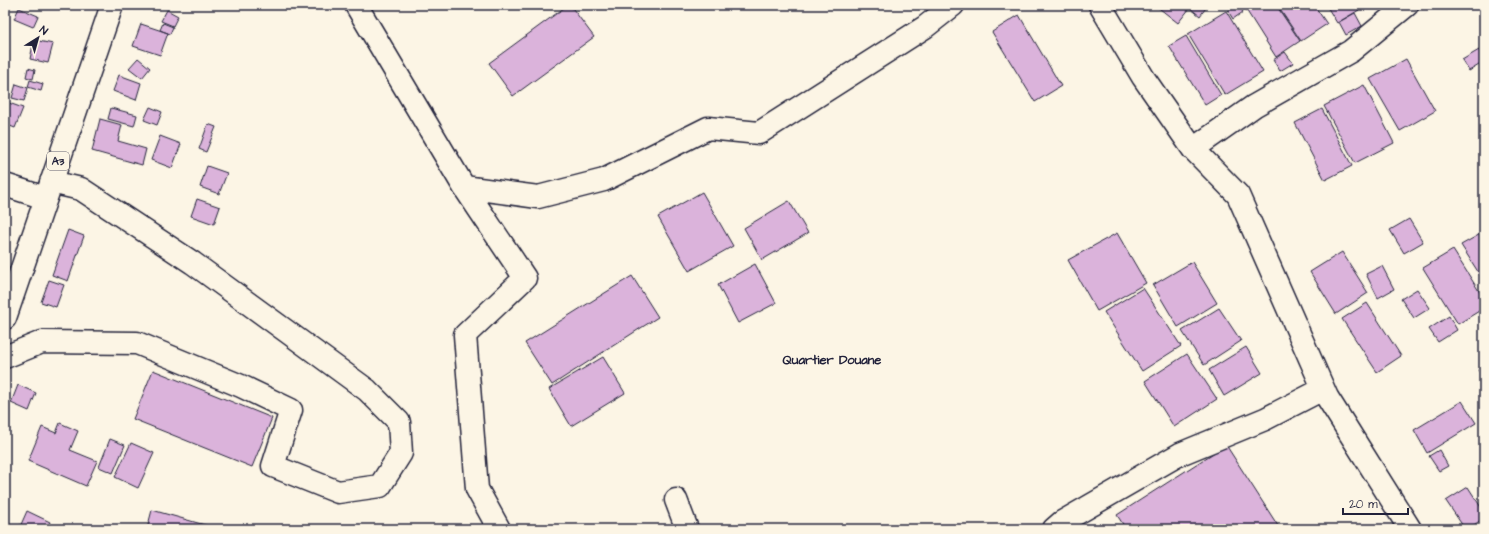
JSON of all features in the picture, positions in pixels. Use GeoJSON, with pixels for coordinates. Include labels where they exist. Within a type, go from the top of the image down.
{"type":"FeatureCollection","features":[{"type":"Feature","properties":{"kind":"main road","name":"A3"},"geometry":{"type":"LineString","coordinates":[[5,318],[112,5]]}},
{"type":"Feature","properties":{"kind":"main road"},"geometry":{"type":"LineString","coordinates":[[356,5],[464,187],[525,278],[465,334],[476,489],[499,529]]}},
{"type":"Feature","properties":{"kind":"main road"},"geometry":{"type":"LineString","coordinates":[[464,187],[538,197],[604,180],[708,128],[759,133],[918,31],[953,5]]}},
{"type":"Feature","properties":{"kind":"main road"},"geometry":{"type":"LineString","coordinates":[[1100,5],[1143,77],[1193,149],[1238,195],[1326,397],[1410,529]]}},
{"type":"Feature","properties":{"kind":"main road"},"geometry":{"type":"LineString","coordinates":[[1193,149],[1254,106],[1351,51],[1407,5]]}},
{"type":"Feature","properties":{"kind":"main road"},"geometry":{"type":"LineString","coordinates":[[5,185],[48,190],[81,189],[193,263],[367,390],[399,422],[401,453],[380,486],[338,492],[273,466],[291,410],[240,386],[137,343],[42,342],[5,357]]}},
{"type":"Feature","properties":{"kind":"main road"},"geometry":{"type":"LineString","coordinates":[[1061,527],[1180,454],[1217,437],[1265,419],[1323,389]]}},
{"type":"Feature","properties":{"kind":"main road"},"geometry":{"type":"LineString","coordinates":[[676,500],[687,529]]}},
{"type":"Feature","properties":{"kind":"building"},"geometry":{"type":"Polygon","coordinates":[[[570,5],[594,37],[513,96],[489,63],[570,5]]]}},
{"type":"Feature","properties":{"kind":"building"},"geometry":{"type":"Polygon","coordinates":[[[1155,5],[1186,5],[1190,8],[1178,23],[1155,5]]]}},
{"type":"Feature","properties":{"kind":"building"},"geometry":{"type":"Polygon","coordinates":[[[1186,5],[1208,5],[1200,16],[1186,5]]]}},
{"type":"Feature","properties":{"kind":"building"},"geometry":{"type":"Polygon","coordinates":[[[1238,5],[1243,12],[1233,19],[1228,11],[1238,5]]]}},
{"type":"Feature","properties":{"kind":"building"},"geometry":{"type":"Polygon","coordinates":[[[1243,5],[1276,5],[1300,41],[1276,57],[1243,5]]]}},
{"type":"Feature","properties":{"kind":"building"},"geometry":{"type":"Polygon","coordinates":[[[1277,5],[1314,5],[1327,24],[1301,41],[1277,5]]]}},
{"type":"Feature","properties":{"kind":"building"},"geometry":{"type":"Polygon","coordinates":[[[1326,5],[1356,5],[1359,10],[1337,23],[1326,5]]]}},
{"type":"Feature","properties":{"kind":"building"},"geometry":{"type":"Polygon","coordinates":[[[19,8],[38,16],[33,27],[14,19],[19,8]]]}},
{"type":"Feature","properties":{"kind":"building"},"geometry":{"type":"Polygon","coordinates":[[[167,10],[178,16],[173,26],[161,21],[167,10]]]}},
{"type":"Feature","properties":{"kind":"building"},"geometry":{"type":"Polygon","coordinates":[[[1226,11],[1263,72],[1225,95],[1188,34],[1226,11]]]}},
{"type":"Feature","properties":{"kind":"building"},"geometry":{"type":"Polygon","coordinates":[[[1355,13],[1362,26],[1346,35],[1339,22],[1355,13]]]}},
{"type":"Feature","properties":{"kind":"building"},"geometry":{"type":"Polygon","coordinates":[[[1019,15],[1061,86],[1035,102],[992,32],[1019,15]]]}},
{"type":"Feature","properties":{"kind":"building"},"geometry":{"type":"Polygon","coordinates":[[[163,23],[173,27],[170,34],[160,30],[163,23]]]}},
{"type":"Feature","properties":{"kind":"building"},"geometry":{"type":"Polygon","coordinates":[[[141,24],[168,33],[160,55],[133,46],[141,24]]]}},
{"type":"Feature","properties":{"kind":"building"},"geometry":{"type":"Polygon","coordinates":[[[1186,36],[1221,95],[1205,105],[1169,46],[1186,36]]]}},
{"type":"Feature","properties":{"kind":"building"},"geometry":{"type":"Polygon","coordinates":[[[34,40],[53,44],[48,63],[30,59],[34,40]]]}},
{"type":"Feature","properties":{"kind":"building"},"geometry":{"type":"Polygon","coordinates":[[[1484,47],[1484,57],[1480,50],[1484,47]]]}},
{"type":"Feature","properties":{"kind":"building"},"geometry":{"type":"Polygon","coordinates":[[[1479,50],[1484,62],[1469,71],[1462,60],[1479,50]]]}},
{"type":"Feature","properties":{"kind":"building"},"geometry":{"type":"Polygon","coordinates":[[[1285,52],[1293,63],[1280,71],[1273,60],[1285,52]]]}},
{"type":"Feature","properties":{"kind":"building"},"geometry":{"type":"Polygon","coordinates":[[[138,58],[150,68],[142,78],[129,68],[138,58]]]}},
{"type":"Feature","properties":{"kind":"building"},"geometry":{"type":"Polygon","coordinates":[[[1406,59],[1435,111],[1400,131],[1370,79],[1406,59]]]}},
{"type":"Feature","properties":{"kind":"building"},"geometry":{"type":"Polygon","coordinates":[[[28,68],[35,70],[33,79],[26,77],[28,68]]]}},
{"type":"Feature","properties":{"kind":"building"},"geometry":{"type":"Polygon","coordinates":[[[119,75],[141,83],[136,100],[113,91],[119,75]]]}},
{"type":"Feature","properties":{"kind":"building"},"geometry":{"type":"Polygon","coordinates":[[[30,80],[43,84],[41,91],[28,87],[30,80]]]}},
{"type":"Feature","properties":{"kind":"building"},"geometry":{"type":"Polygon","coordinates":[[[16,84],[28,88],[24,101],[12,98],[16,84]]]}},
{"type":"Feature","properties":{"kind":"building"},"geometry":{"type":"Polygon","coordinates":[[[1364,85],[1394,143],[1355,163],[1324,106],[1364,85]]]}},
{"type":"Feature","properties":{"kind":"building"},"geometry":{"type":"Polygon","coordinates":[[[6,102],[23,108],[15,128],[5,124],[6,102]]]}},
{"type":"Feature","properties":{"kind":"building"},"geometry":{"type":"Polygon","coordinates":[[[150,107],[162,112],[157,125],[144,120],[150,107]]]}},
{"type":"Feature","properties":{"kind":"building"},"geometry":{"type":"Polygon","coordinates":[[[111,108],[137,115],[134,126],[108,119],[111,108]]]}},
{"type":"Feature","properties":{"kind":"building"},"geometry":{"type":"Polygon","coordinates":[[[1322,109],[1352,166],[1325,180],[1295,123],[1322,109]]]}},
{"type":"Feature","properties":{"kind":"building"},"geometry":{"type":"Polygon","coordinates":[[[100,119],[122,125],[118,141],[146,149],[142,165],[92,151],[100,119]]]}},
{"type":"Feature","properties":{"kind":"building"},"geometry":{"type":"Polygon","coordinates":[[[208,124],[216,127],[206,152],[199,149],[208,124]]]}},
{"type":"Feature","properties":{"kind":"building"},"geometry":{"type":"Polygon","coordinates":[[[160,136],[181,144],[172,168],[151,160],[160,136]]]}},
{"type":"Feature","properties":{"kind":"building"},"geometry":{"type":"Polygon","coordinates":[[[207,166],[227,173],[219,194],[200,187],[207,166]]]}},
{"type":"Feature","properties":{"kind":"building"},"geometry":{"type":"Polygon","coordinates":[[[702,192],[733,246],[689,271],[658,217],[702,192]]]}},
{"type":"Feature","properties":{"kind":"building"},"geometry":{"type":"Polygon","coordinates":[[[197,199],[220,207],[214,224],[191,216],[197,199]]]}},
{"type":"Feature","properties":{"kind":"building"},"geometry":{"type":"Polygon","coordinates":[[[789,201],[808,233],[762,260],[744,228],[789,201]]]}},
{"type":"Feature","properties":{"kind":"building"},"geometry":{"type":"Polygon","coordinates":[[[1409,219],[1423,242],[1404,253],[1390,230],[1409,219]]]}},
{"type":"Feature","properties":{"kind":"building"},"geometry":{"type":"Polygon","coordinates":[[[68,230],[84,236],[68,281],[52,275],[68,230]]]}},
{"type":"Feature","properties":{"kind":"building"},"geometry":{"type":"Polygon","coordinates":[[[1484,232],[1484,277],[1482,278],[1461,245],[1484,232]]]}},
{"type":"Feature","properties":{"kind":"building"},"geometry":{"type":"Polygon","coordinates":[[[1117,233],[1146,283],[1097,311],[1068,260],[1117,233]]]}},
{"type":"Feature","properties":{"kind":"building"},"geometry":{"type":"Polygon","coordinates":[[[1453,250],[1484,299],[1484,308],[1458,324],[1423,268],[1453,250]]]}},
{"type":"Feature","properties":{"kind":"building"},"geometry":{"type":"Polygon","coordinates":[[[1342,252],[1368,293],[1336,314],[1310,272],[1342,252]]]}},
{"type":"Feature","properties":{"kind":"building"},"geometry":{"type":"Polygon","coordinates":[[[1192,262],[1217,303],[1178,327],[1153,285],[1192,262]]]}},
{"type":"Feature","properties":{"kind":"building"},"geometry":{"type":"Polygon","coordinates":[[[755,264],[776,303],[738,323],[718,285],[755,264]]]}},
{"type":"Feature","properties":{"kind":"building"},"geometry":{"type":"Polygon","coordinates":[[[1382,266],[1394,289],[1378,298],[1366,274],[1382,266]]]}},
{"type":"Feature","properties":{"kind":"building"},"geometry":{"type":"Polygon","coordinates":[[[632,276],[658,317],[552,385],[525,343],[632,276]]]}},
{"type":"Feature","properties":{"kind":"building"},"geometry":{"type":"Polygon","coordinates":[[[49,280],[64,285],[56,307],[41,302],[49,280]]]}},
{"type":"Feature","properties":{"kind":"building"},"geometry":{"type":"Polygon","coordinates":[[[1143,288],[1181,346],[1142,371],[1104,312],[1143,288]]]}},
{"type":"Feature","properties":{"kind":"building"},"geometry":{"type":"Polygon","coordinates":[[[1417,289],[1430,308],[1414,318],[1401,299],[1417,289]]]}},
{"type":"Feature","properties":{"kind":"building"},"geometry":{"type":"Polygon","coordinates":[[[1367,303],[1401,356],[1377,372],[1342,319],[1367,303]]]}},
{"type":"Feature","properties":{"kind":"building"},"geometry":{"type":"Polygon","coordinates":[[[1219,308],[1241,341],[1204,365],[1182,331],[1219,308]]]}},
{"type":"Feature","properties":{"kind":"building"},"geometry":{"type":"Polygon","coordinates":[[[1449,316],[1457,330],[1438,342],[1429,329],[1449,316]]]}},
{"type":"Feature","properties":{"kind":"building"},"geometry":{"type":"Polygon","coordinates":[[[1246,347],[1262,373],[1224,396],[1209,370],[1246,347]]]}},
{"type":"Feature","properties":{"kind":"building"},"geometry":{"type":"Polygon","coordinates":[[[1187,354],[1217,399],[1174,427],[1145,381],[1187,354]]]}},
{"type":"Feature","properties":{"kind":"building"},"geometry":{"type":"Polygon","coordinates":[[[603,357],[625,393],[571,426],[549,389],[603,357]]]}},
{"type":"Feature","properties":{"kind":"building"},"geometry":{"type":"Polygon","coordinates":[[[1484,367],[1484,379],[1478,370],[1484,367]]]}},
{"type":"Feature","properties":{"kind":"building"},"geometry":{"type":"Polygon","coordinates":[[[153,370],[272,418],[252,467],[133,419],[153,370]]]}},
{"type":"Feature","properties":{"kind":"building"},"geometry":{"type":"Polygon","coordinates":[[[18,385],[36,393],[29,411],[11,403],[18,385]]]}},
{"type":"Feature","properties":{"kind":"building"},"geometry":{"type":"Polygon","coordinates":[[[1462,401],[1476,423],[1427,453],[1414,430],[1462,401]]]}},
{"type":"Feature","properties":{"kind":"building"},"geometry":{"type":"Polygon","coordinates":[[[60,423],[78,431],[70,450],[97,461],[86,486],[28,461],[42,427],[56,433],[60,423]]]}},
{"type":"Feature","properties":{"kind":"building"},"geometry":{"type":"Polygon","coordinates":[[[110,439],[125,445],[113,473],[99,467],[110,439]]]}},
{"type":"Feature","properties":{"kind":"building"},"geometry":{"type":"Polygon","coordinates":[[[131,443],[154,453],[138,488],[115,477],[131,443]]]}},
{"type":"Feature","properties":{"kind":"building"},"geometry":{"type":"Polygon","coordinates":[[[1226,445],[1280,529],[1126,529],[1117,515],[1226,445]]]}},
{"type":"Feature","properties":{"kind":"building"},"geometry":{"type":"Polygon","coordinates":[[[1439,450],[1448,466],[1439,471],[1429,456],[1439,450]]]}},
{"type":"Feature","properties":{"kind":"building"},"geometry":{"type":"Polygon","coordinates":[[[1468,487],[1484,512],[1484,518],[1468,529],[1465,529],[1446,501],[1468,487]]]}},
{"type":"Feature","properties":{"kind":"building"},"geometry":{"type":"Polygon","coordinates":[[[152,510],[219,529],[147,529],[152,510]]]}},
{"type":"Feature","properties":{"kind":"building"},"geometry":{"type":"Polygon","coordinates":[[[27,511],[50,522],[47,529],[19,529],[27,511]]]}},
{"type":"Feature","properties":{"kind":"district","name":"Quartier Douane"},"geometry":{"type":"Point","coordinates":[832,360]}}]}
